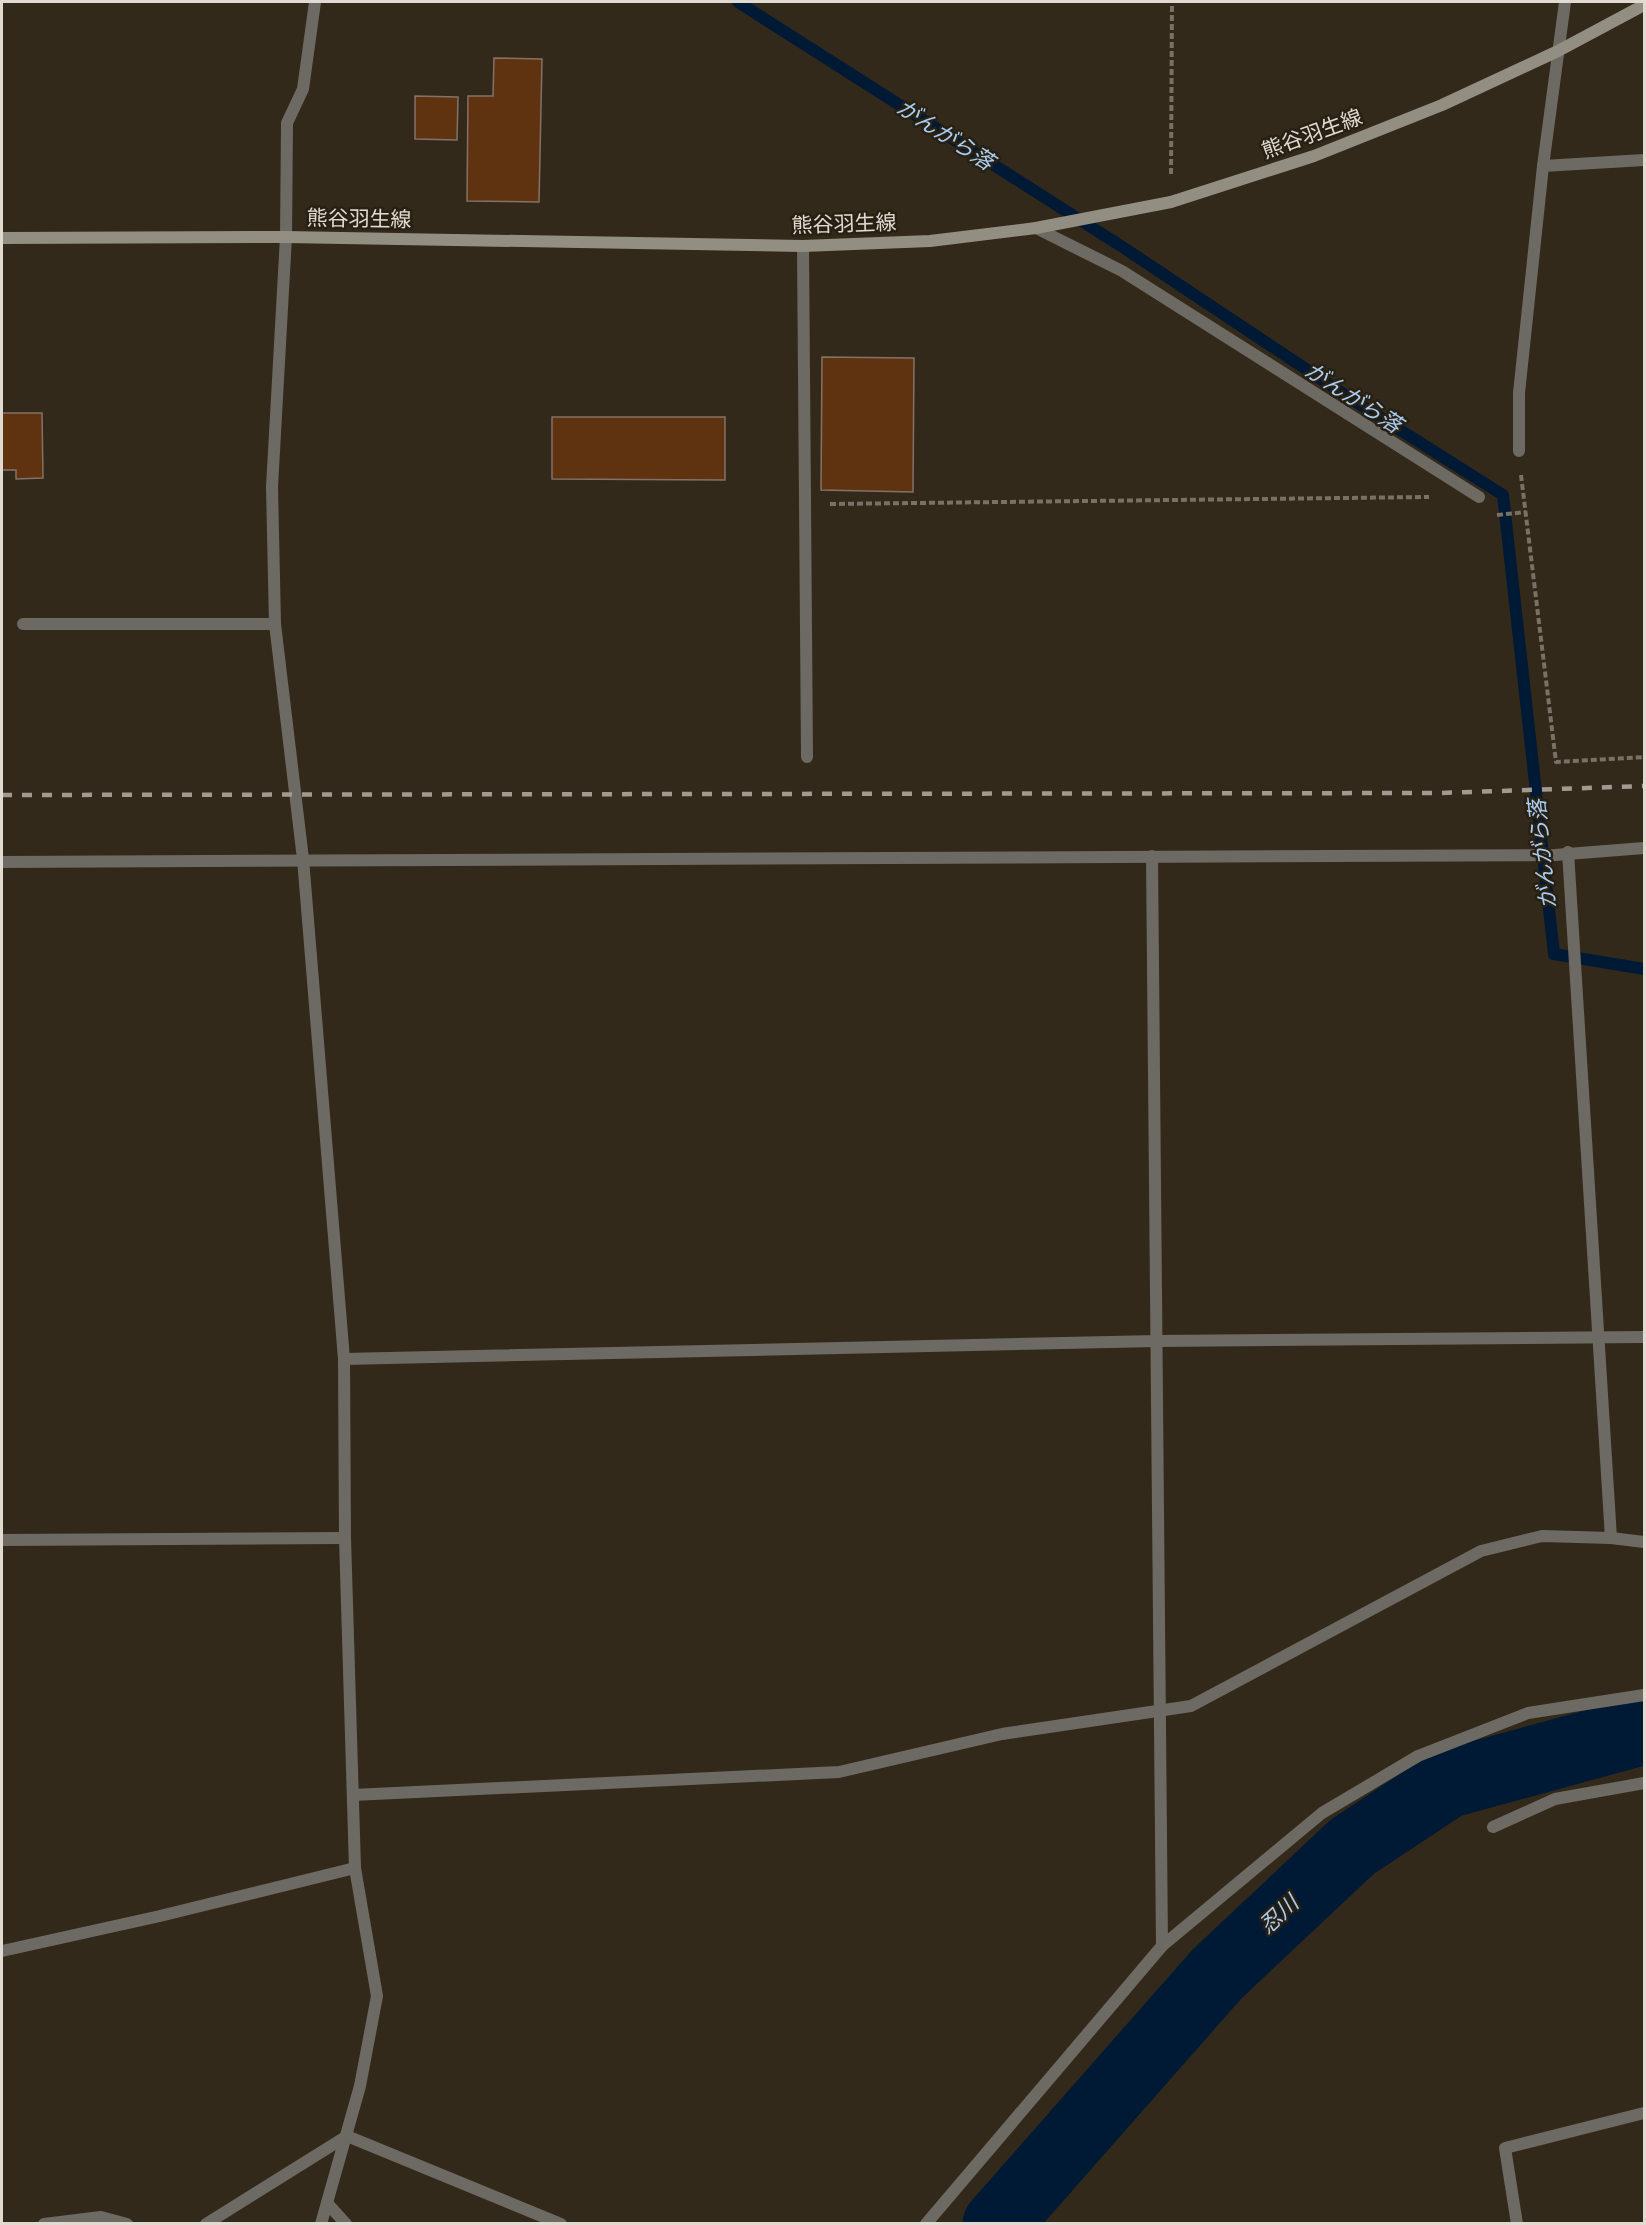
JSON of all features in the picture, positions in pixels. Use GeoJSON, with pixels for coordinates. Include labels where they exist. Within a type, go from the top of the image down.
{"type":"FeatureCollection","features":[{"type":"Feature","properties":{"kind":"main road","name":"熊谷羽生線"},"geometry":{"type":"LineString","coordinates":[[2,238],[286,237],[803,246],[930,241],[1042,227],[1171,202],[1314,156],[1442,105],[1558,51],[1644,5]]}},
{"type":"Feature","properties":{"kind":"street"},"geometry":{"type":"LineString","coordinates":[[315,2],[303,89],[287,123],[286,237],[272,487],[275,624],[303,859],[344,1359],[345,1538],[356,1868],[377,1996],[360,2086],[321,2223]]}},
{"type":"Feature","properties":{"kind":"street"},"geometry":{"type":"LineString","coordinates":[[1519,451],[1519,393],[1543,166],[1565,2]]}},
{"type":"Feature","properties":{"kind":"street"},"geometry":{"type":"LineString","coordinates":[[1543,166],[1644,160]]}},
{"type":"Feature","properties":{"kind":"street"},"geometry":{"type":"LineString","coordinates":[[1042,227],[1122,271],[1479,497]]}},
{"type":"Feature","properties":{"kind":"street"},"geometry":{"type":"LineString","coordinates":[[803,246],[807,757]]}},
{"type":"Feature","properties":{"kind":"street"},"geometry":{"type":"LineString","coordinates":[[23,624],[275,624]]}},
{"type":"Feature","properties":{"kind":"street"},"geometry":{"type":"LineString","coordinates":[[2,862],[1555,855],[1568,852],[1644,848]]}},
{"type":"Feature","properties":{"kind":"street"},"geometry":{"type":"LineString","coordinates":[[1568,852],[1611,1538]]}},
{"type":"Feature","properties":{"kind":"street"},"geometry":{"type":"LineString","coordinates":[[1152,856],[1162,1946]]}},
{"type":"Feature","properties":{"kind":"street"},"geometry":{"type":"LineString","coordinates":[[344,1359],[1157,1341],[1644,1337]]}},
{"type":"Feature","properties":{"kind":"street"},"geometry":{"type":"LineString","coordinates":[[353,1795],[838,1772],[1002,1734],[1191,1706],[1481,1551],[1542,1536],[1611,1538],[1644,1542]]}},
{"type":"Feature","properties":{"kind":"street"},"geometry":{"type":"LineString","coordinates":[[2,1540],[345,1538]]}},
{"type":"Feature","properties":{"kind":"street"},"geometry":{"type":"LineString","coordinates":[[926,2223],[1162,1946],[1322,1813],[1418,1756],[1528,1713],[1644,1695]]}},
{"type":"Feature","properties":{"kind":"street"},"geometry":{"type":"LineString","coordinates":[[1493,1827],[1555,1799],[1644,1783]]}},
{"type":"Feature","properties":{"kind":"street"},"geometry":{"type":"LineString","coordinates":[[2,1951],[160,1916],[356,1868]]}},
{"type":"Feature","properties":{"kind":"street"},"geometry":{"type":"LineString","coordinates":[[1517,2223],[1505,2148],[1644,2113]]}},
{"type":"Feature","properties":{"kind":"street"},"geometry":{"type":"LineString","coordinates":[[206,2223],[347,2136]]}},
{"type":"Feature","properties":{"kind":"street"},"geometry":{"type":"LineString","coordinates":[[347,2136],[561,2223]]}},
{"type":"Feature","properties":{"kind":"street"},"geometry":{"type":"LineString","coordinates":[[327,2203],[346,2223]]}},
{"type":"Feature","properties":{"kind":"street"},"geometry":{"type":"LineString","coordinates":[[44,2223],[101,2217],[127,2223]]}},
{"type":"Feature","properties":{"kind":"path"},"geometry":{"type":"LineString","coordinates":[[1171,202],[1172,2]]}},
{"type":"Feature","properties":{"kind":"path"},"geometry":{"type":"LineString","coordinates":[[1519,451],[1556,762],[1644,757]]}},
{"type":"Feature","properties":{"kind":"path"},"geometry":{"type":"LineString","coordinates":[[806,504],[1432,497]]}},
{"type":"Feature","properties":{"kind":"building"},"geometry":{"type":"Polygon","coordinates":[[[494,58],[542,59],[539,202],[467,201],[468,96],[493,96],[494,58]]]}},
{"type":"Feature","properties":{"kind":"building"},"geometry":{"type":"Polygon","coordinates":[[[415,96],[458,97],[457,140],[415,139],[415,96]]]}},
{"type":"Feature","properties":{"kind":"building"},"geometry":{"type":"Polygon","coordinates":[[[822,357],[914,358],[913,492],[821,490],[822,357]]]}},
{"type":"Feature","properties":{"kind":"building"},"geometry":{"type":"Polygon","coordinates":[[[2,413],[42,413],[43,478],[16,479],[16,470],[2,470],[2,413]]]}},
{"type":"Feature","properties":{"kind":"building"},"geometry":{"type":"Polygon","coordinates":[[[552,417],[725,417],[725,480],[552,479],[552,417]]]}},
{"type":"Feature","properties":{"kind":"waterway","name":"がんがら落"},"geometry":{"type":"LineString","coordinates":[[738,2],[1124,248],[1345,395],[1503,495],[1554,954],[1644,969]]}},
{"type":"Feature","properties":{"kind":"waterway","name":"忍川"},"geometry":{"type":"LineString","coordinates":[[997,2224],[1217,1974],[1352,1847],[1447,1784],[1644,1730]]}},
{"type":"Feature","properties":{"kind":"railway"},"geometry":{"type":"LineString","coordinates":[[2,795],[1441,793],[1644,786]]}}]}
